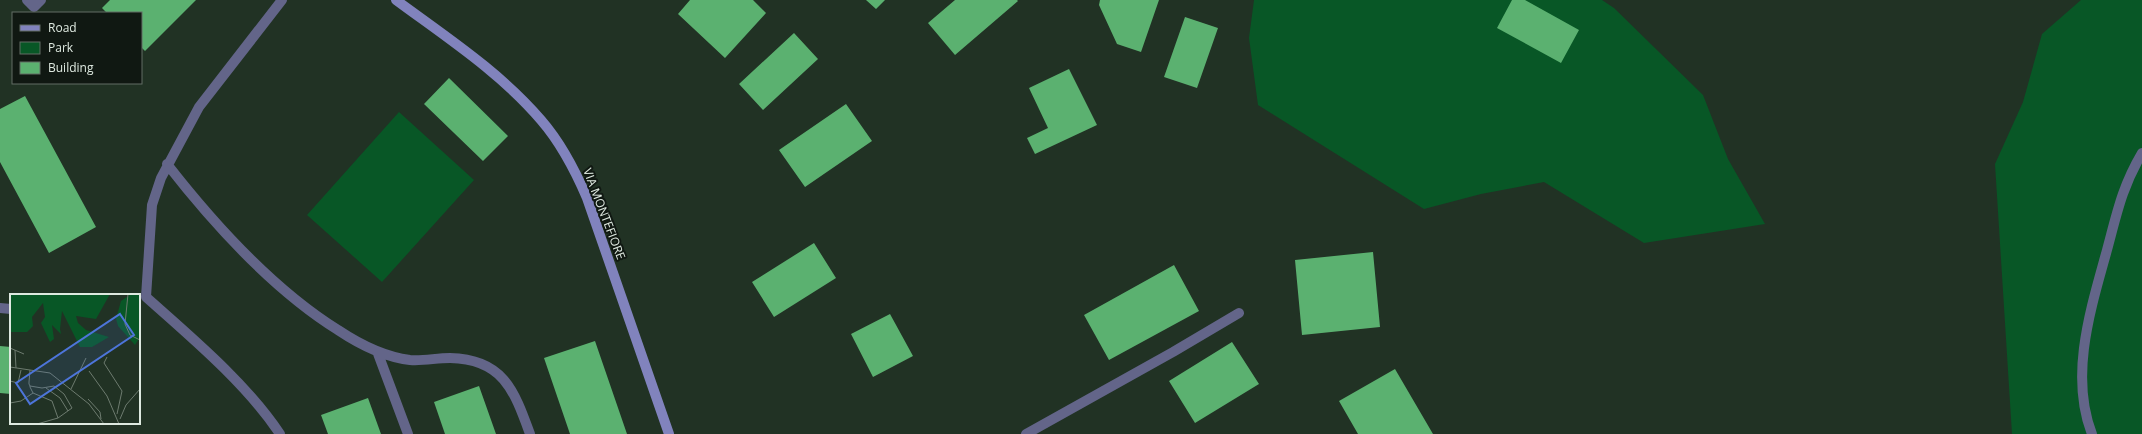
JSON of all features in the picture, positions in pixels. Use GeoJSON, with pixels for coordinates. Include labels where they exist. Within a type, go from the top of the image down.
{"type":"FeatureCollection","features":[{"type":"Feature","properties":{"kind":"main road","name":"VIA MONTEFIORE"},"geometry":{"type":"LineString","coordinates":[[396,0],[495,74],[520,96],[542,120],[561,147],[587,198],[669,434]]}},
{"type":"Feature","properties":{"kind":"street"},"geometry":{"type":"LineString","coordinates":[[280,434],[252,398],[235,381],[142,298],[152,205],[167,164],[199,107],[282,0]]}},
{"type":"Feature","properties":{"kind":"street"},"geometry":{"type":"LineString","coordinates":[[2092,434],[2086,410],[2084,389],[2084,360],[2087,329],[2121,195],[2142,153]]}},
{"type":"Feature","properties":{"kind":"street"},"geometry":{"type":"LineString","coordinates":[[167,164],[197,201],[283,289],[320,318],[377,351],[408,360],[451,358],[478,363],[490,368],[501,376],[512,390],[530,434]]}},
{"type":"Feature","properties":{"kind":"street"},"geometry":{"type":"LineString","coordinates":[[0,308],[10,309]]}},
{"type":"Feature","properties":{"kind":"street"},"geometry":{"type":"LineString","coordinates":[[1026,434],[1173,352],[1239,313]]}},
{"type":"Feature","properties":{"kind":"street"},"geometry":{"type":"LineString","coordinates":[[377,351],[408,434]]}},
{"type":"Feature","properties":{"kind":"green space"},"geometry":{"type":"Polygon","coordinates":[[[1254,0],[1602,0],[1614,8],[1703,95],[1728,159],[1765,224],[1644,243],[1544,182],[1481,194],[1424,209],[1258,105],[1249,38],[1254,0]]]}},
{"type":"Feature","properties":{"kind":"green space"},"geometry":{"type":"Polygon","coordinates":[[[2081,0],[2142,0],[2142,434],[2012,434],[1995,164],[2023,102],[2042,34],[2081,0]]]}},
{"type":"Feature","properties":{"kind":"green space"},"geometry":{"type":"Polygon","coordinates":[[[399,112],[474,180],[382,282],[307,215],[399,112]]]}},
{"type":"Feature","properties":{"kind":"building"},"geometry":{"type":"Polygon","coordinates":[[[110,0],[196,0],[145,51],[142,48],[142,12],[106,12],[102,8],[110,0]]]}},
{"type":"Feature","properties":{"kind":"building"},"geometry":{"type":"Polygon","coordinates":[[[690,0],[753,0],[766,13],[725,58],[678,14],[690,0]]]}},
{"type":"Feature","properties":{"kind":"building"},"geometry":{"type":"Polygon","coordinates":[[[866,0],[885,0],[876,9],[866,0]]]}},
{"type":"Feature","properties":{"kind":"building"},"geometry":{"type":"Polygon","coordinates":[[[955,0],[1018,1],[955,55],[928,23],[955,0]]]}},
{"type":"Feature","properties":{"kind":"building"},"geometry":{"type":"Polygon","coordinates":[[[1100,0],[1159,0],[1141,52],[1117,44],[1099,5],[1100,0]]]}},
{"type":"Feature","properties":{"kind":"building"},"geometry":{"type":"Polygon","coordinates":[[[1512,0],[1525,0],[1579,30],[1561,63],[1497,28],[1512,0]]]}},
{"type":"Feature","properties":{"kind":"building"},"geometry":{"type":"Polygon","coordinates":[[[1185,17],[1218,28],[1197,88],[1164,77],[1185,17]]]}},
{"type":"Feature","properties":{"kind":"building"},"geometry":{"type":"Polygon","coordinates":[[[794,33],[818,59],[763,110],[739,84],[794,33]]]}},
{"type":"Feature","properties":{"kind":"building"},"geometry":{"type":"Polygon","coordinates":[[[1069,69],[1097,125],[1035,154],[1027,138],[1048,128],[1029,88],[1069,69]]]}},
{"type":"Feature","properties":{"kind":"building"},"geometry":{"type":"Polygon","coordinates":[[[449,78],[508,136],[483,161],[424,104],[449,78]]]}},
{"type":"Feature","properties":{"kind":"building"},"geometry":{"type":"Polygon","coordinates":[[[25,96],[96,227],[49,253],[0,162],[0,109],[25,96]]]}},
{"type":"Feature","properties":{"kind":"building"},"geometry":{"type":"Polygon","coordinates":[[[846,104],[872,141],[805,187],[779,150],[846,104]]]}},
{"type":"Feature","properties":{"kind":"building"},"geometry":{"type":"Polygon","coordinates":[[[814,243],[836,278],[774,317],[752,282],[814,243]]]}},
{"type":"Feature","properties":{"kind":"building"},"geometry":{"type":"Polygon","coordinates":[[[1373,252],[1380,327],[1302,335],[1295,260],[1373,252]]]}},
{"type":"Feature","properties":{"kind":"building"},"geometry":{"type":"Polygon","coordinates":[[[1174,265],[1199,311],[1109,360],[1084,315],[1174,265]]]}},
{"type":"Feature","properties":{"kind":"building"},"geometry":{"type":"Polygon","coordinates":[[[890,314],[913,356],[873,377],[851,334],[890,314]]]}},
{"type":"Feature","properties":{"kind":"building"},"geometry":{"type":"Polygon","coordinates":[[[595,341],[627,434],[570,434],[544,358],[595,341]]]}},
{"type":"Feature","properties":{"kind":"building"},"geometry":{"type":"Polygon","coordinates":[[[1232,342],[1259,384],[1195,423],[1169,381],[1232,342]]]}},
{"type":"Feature","properties":{"kind":"building"},"geometry":{"type":"Polygon","coordinates":[[[0,346],[10,347],[10,394],[0,393],[0,346]]]}},
{"type":"Feature","properties":{"kind":"building"},"geometry":{"type":"Polygon","coordinates":[[[1395,369],[1433,434],[1358,434],[1339,401],[1395,369]]]}},
{"type":"Feature","properties":{"kind":"building"},"geometry":{"type":"Polygon","coordinates":[[[479,386],[496,434],[445,434],[434,402],[479,386]]]}},
{"type":"Feature","properties":{"kind":"building"},"geometry":{"type":"Polygon","coordinates":[[[368,398],[381,434],[328,434],[321,415],[368,398]]]}}]}
